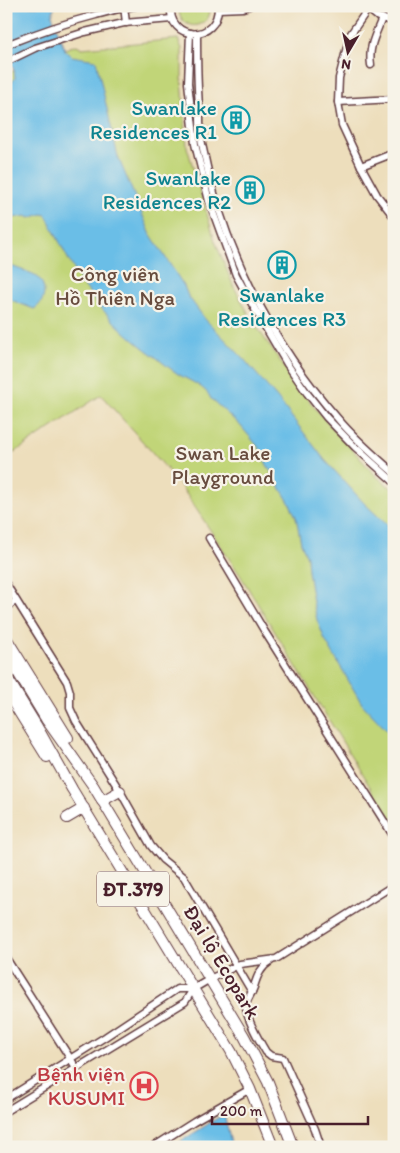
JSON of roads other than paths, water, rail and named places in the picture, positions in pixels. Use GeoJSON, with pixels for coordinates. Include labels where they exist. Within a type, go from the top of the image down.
{"type":"FeatureCollection","features":[{"type":"Feature","properties":{"kind":"highway"},"geometry":{"type":"LineString","coordinates":[[6,638],[84,764],[94,787]]}},
{"type":"Feature","properties":{"kind":"highway","name":"Đại lộ Ecopark"},"geometry":{"type":"LineString","coordinates":[[6,653],[46,718],[94,787],[244,1036],[268,1082],[293,1147]]}},
{"type":"Feature","properties":{"kind":"highway","name":"Đại lộ Ecopark"},"geometry":{"type":"LineString","coordinates":[[6,676],[72,789],[231,1051],[250,1089],[272,1147]]}},
{"type":"Feature","properties":{"kind":"highway"},"geometry":{"type":"LineString","coordinates":[[6,691],[59,777],[72,789]]}},
{"type":"Feature","properties":{"kind":"highway"},"geometry":{"type":"LineString","coordinates":[[102,800],[120,791]]}},
{"type":"Feature","properties":{"kind":"highway"},"geometry":{"type":"LineString","coordinates":[[68,818],[84,808]]}},
{"type":"Feature","properties":{"kind":"street"},"geometry":{"type":"LineString","coordinates":[[6,46],[35,33],[68,22],[124,7],[135,6]]}},
{"type":"Feature","properties":{"kind":"street"},"geometry":{"type":"LineString","coordinates":[[171,6],[172,19],[176,25],[182,30],[193,34],[204,32],[211,27],[216,20],[218,8],[243,8],[249,6]]}},
{"type":"Feature","properties":{"kind":"street"},"geometry":{"type":"LineString","coordinates":[[124,7],[126,22]]}},
{"type":"Feature","properties":{"kind":"street"},"geometry":{"type":"LineString","coordinates":[[394,22],[378,16],[369,8],[350,35],[339,78],[338,102],[342,125],[361,166],[377,195],[394,217]]}},
{"type":"Feature","properties":{"kind":"street"},"geometry":{"type":"LineString","coordinates":[[371,65],[370,48],[382,18]]}},
{"type":"Feature","properties":{"kind":"street"},"geometry":{"type":"LineString","coordinates":[[6,62],[35,48],[72,35],[126,22],[172,19]]}},
{"type":"Feature","properties":{"kind":"street"},"geometry":{"type":"LineString","coordinates":[[193,34],[188,83],[196,116],[195,144],[236,275],[290,363],[295,377],[326,417],[355,447],[394,482]]}},
{"type":"Feature","properties":{"kind":"street"},"geometry":{"type":"LineString","coordinates":[[338,102],[394,99]]}},
{"type":"Feature","properties":{"kind":"street"},"geometry":{"type":"LineString","coordinates":[[361,166],[394,153]]}},
{"type":"Feature","properties":{"kind":"street"},"geometry":{"type":"LineString","coordinates":[[290,363],[339,421],[360,443],[394,472]]}},
{"type":"Feature","properties":{"kind":"street"},"geometry":{"type":"LineString","coordinates":[[209,538],[265,632],[394,837]]}},
{"type":"Feature","properties":{"kind":"street"},"geometry":{"type":"LineString","coordinates":[[7,586],[66,682],[70,692],[70,708],[76,721],[120,791],[151,846],[163,860],[184,877],[252,992]]}},
{"type":"Feature","properties":{"kind":"street"},"geometry":{"type":"LineString","coordinates":[[6,607],[16,601]]}},
{"type":"Feature","properties":{"kind":"street"},"geometry":{"type":"LineString","coordinates":[[321,1147],[283,1058],[271,1056],[266,1052],[247,1013],[246,1005],[256,977],[268,963],[394,885]]}},
{"type":"Feature","properties":{"kind":"street"},"geometry":{"type":"LineString","coordinates":[[6,958],[77,1069]]}},
{"type":"Feature","properties":{"kind":"street"},"geometry":{"type":"LineString","coordinates":[[6,1111],[185,1002],[193,989],[210,979],[236,966],[249,962],[276,959]]}},
{"type":"Feature","properties":{"kind":"street"},"geometry":{"type":"LineString","coordinates":[[6,1099],[177,989],[193,989]]}},
{"type":"Feature","properties":{"kind":"street"},"geometry":{"type":"LineString","coordinates":[[152,1147],[250,1089]]}},
{"type":"Feature","properties":{"kind":"water"},"geometry":{"type":"Polygon","coordinates":[[[6,6],[55,6],[52,15],[65,50],[72,56],[96,60],[118,157],[151,235],[184,286],[188,296],[205,319],[242,357],[278,399],[324,459],[363,502],[394,529],[394,738],[362,704],[325,640],[317,620],[307,557],[301,543],[296,517],[260,449],[239,424],[211,399],[209,394],[146,350],[104,311],[94,300],[74,269],[46,215],[6,219],[6,89],[15,78],[14,70],[6,53],[6,6]]]}},
{"type":"Feature","properties":{"kind":"water"},"geometry":{"type":"Polygon","coordinates":[[[6,265],[33,274],[41,281],[44,296],[39,305],[34,309],[6,298],[6,265]]]}},
{"type":"Feature","properties":{"kind":"water"},"geometry":{"type":"Polygon","coordinates":[[[224,1114],[231,1143],[225,1147],[172,1147],[224,1114]]]}},
{"type":"Feature","properties":{"kind":"place","name":"Swanlake Residences R1"},"geometry":{"type":"Point","coordinates":[236,120]}},
{"type":"Feature","properties":{"kind":"place","name":"Swanlake Residences R2"},"geometry":{"type":"Point","coordinates":[250,190]}},
{"type":"Feature","properties":{"kind":"place","name":"Swanlake Residences R3"},"geometry":{"type":"Point","coordinates":[282,265]}},
{"type":"Feature","properties":{"kind":"place","name":"Bệnh viện KUSUMI"},"geometry":{"type":"Point","coordinates":[144,1086]}},
{"type":"Feature","properties":{"kind":"park label","name":"Công viên Hồ Thiên Nga"},"geometry":{"type":"Point","coordinates":[115,286]}},
{"type":"Feature","properties":{"kind":"park label","name":"Swan Lake Playground"},"geometry":{"type":"Point","coordinates":[223,465]}}]}
